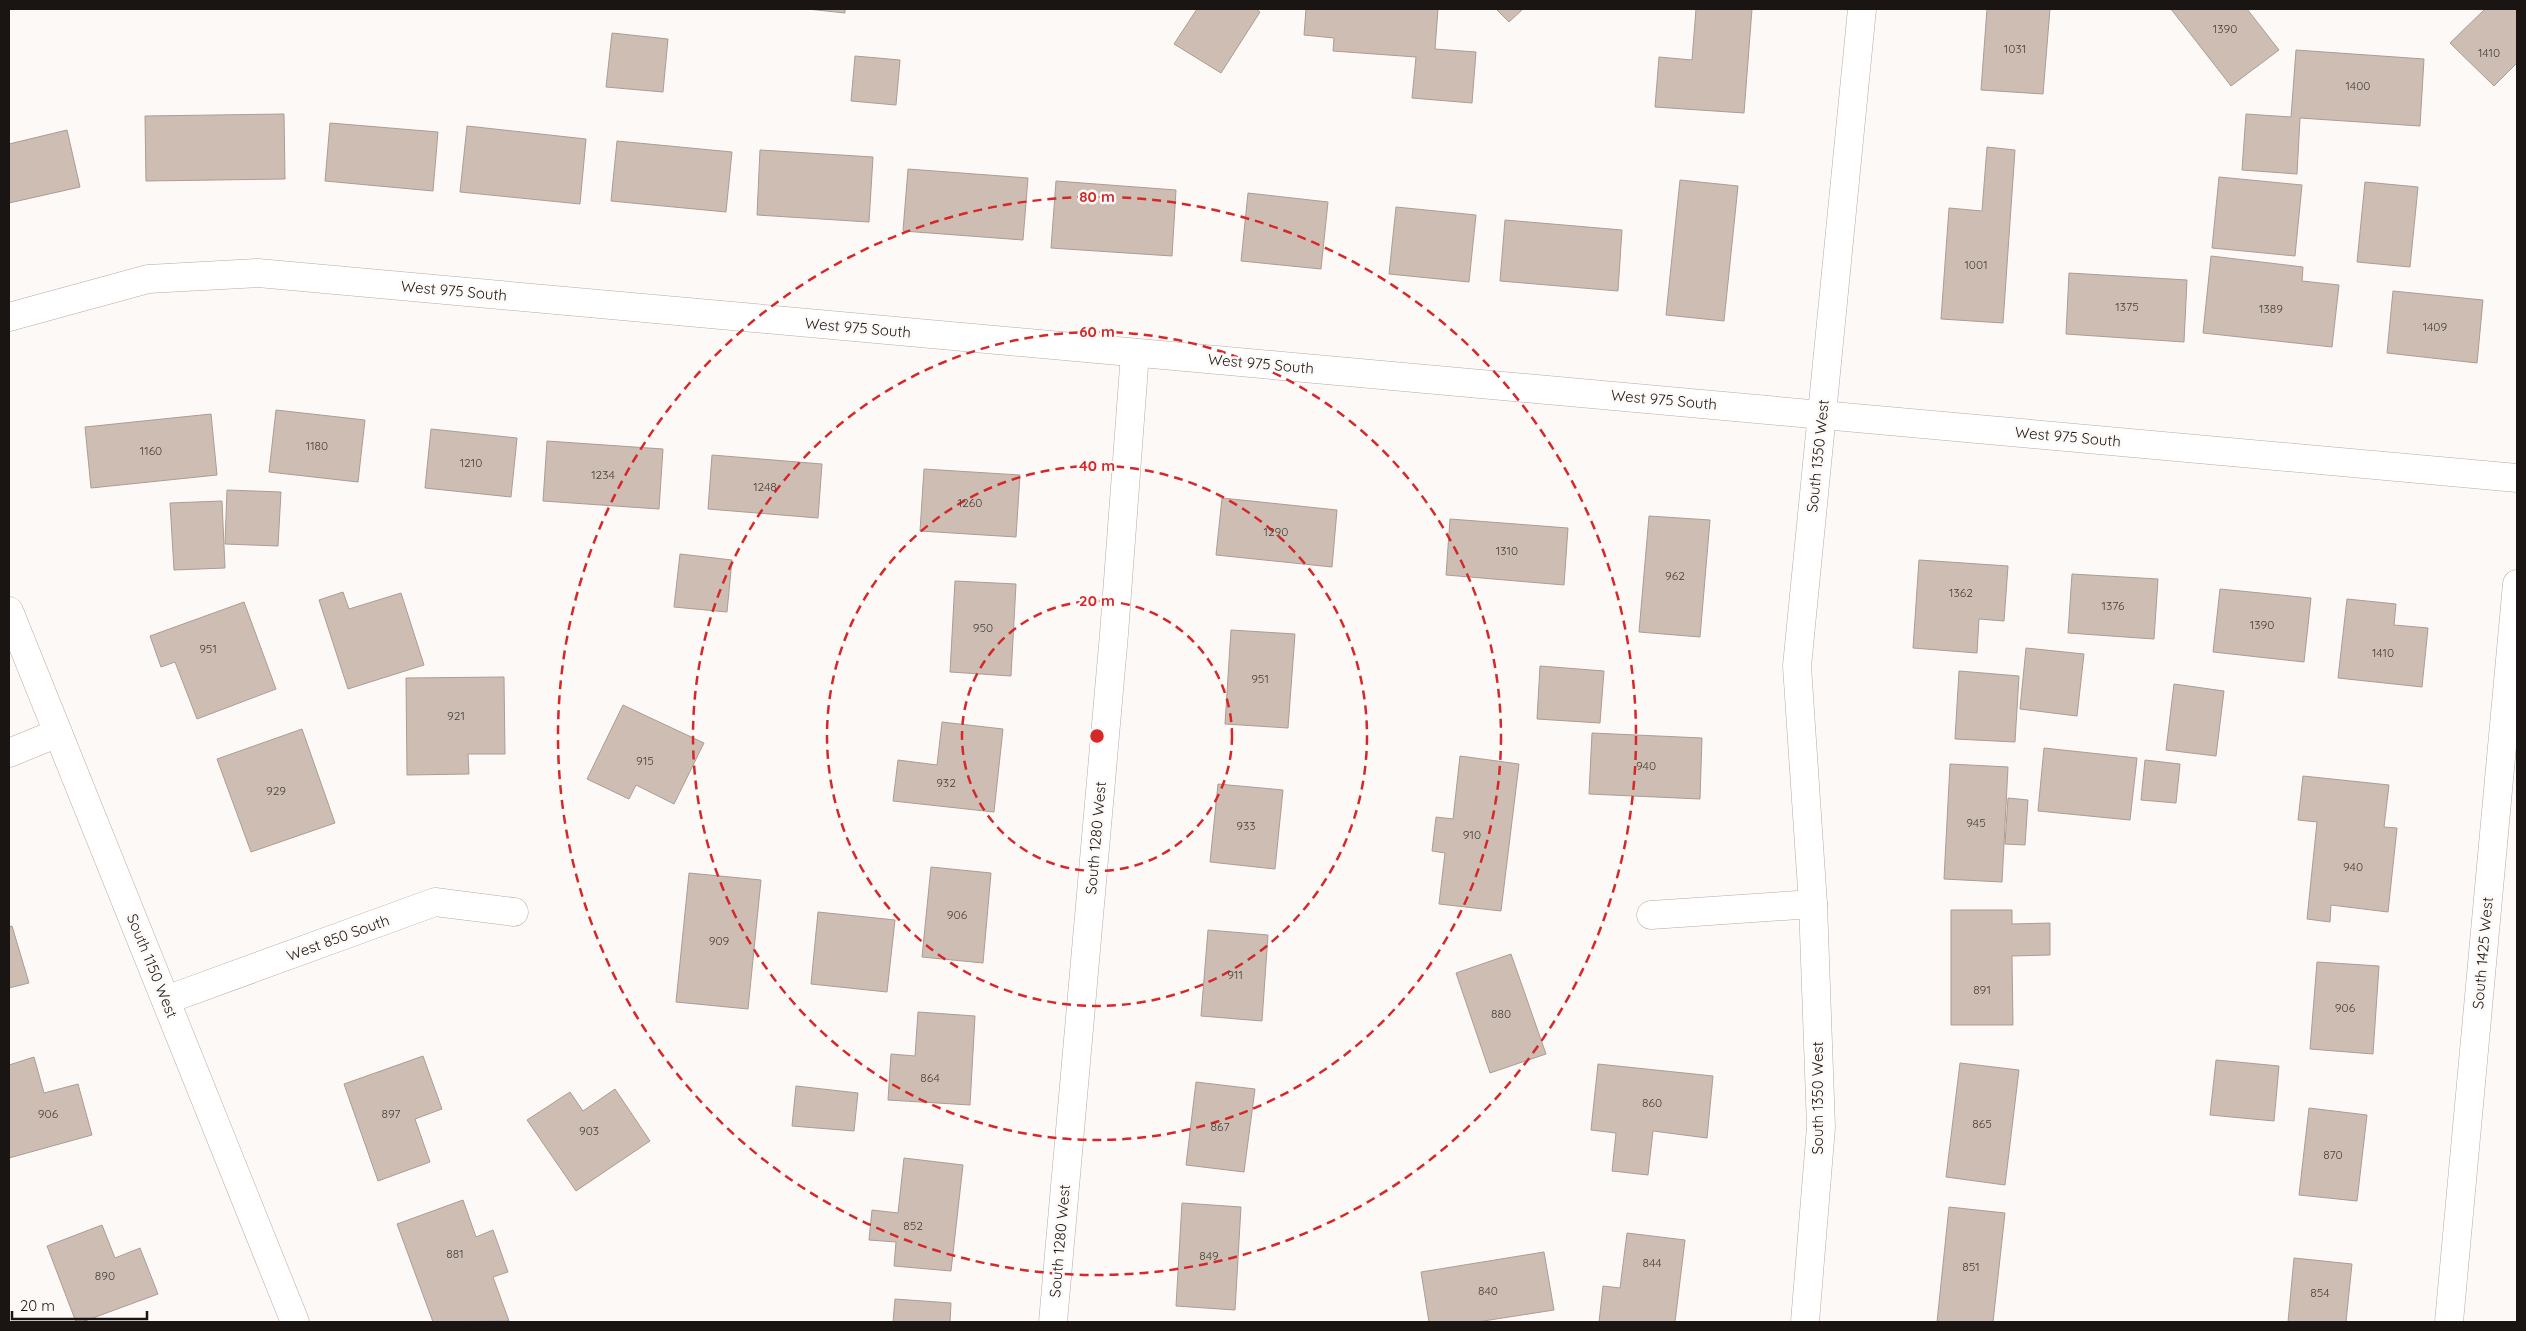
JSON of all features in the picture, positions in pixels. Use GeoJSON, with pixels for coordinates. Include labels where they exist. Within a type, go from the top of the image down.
{"type":"FeatureCollection","features":[{"type":"Feature","properties":{"kind":"street","name":"South 1350 West"},"geometry":{"type":"LineString","coordinates":[[1804,1322],[1821,1126],[1813,904],[1797,666],[1862,9]]}},
{"type":"Feature","properties":{"kind":"street","name":"West 975 South"},"geometry":{"type":"LineString","coordinates":[[9,317],[148,279],[258,273],[2517,478]]}},
{"type":"Feature","properties":{"kind":"street","name":"South 1280 West"},"geometry":{"type":"LineString","coordinates":[[1053,1322],[1114,634],[1136,353]]}},
{"type":"Feature","properties":{"kind":"street","name":"South 1425 West"},"geometry":{"type":"LineString","coordinates":[[2449,1322],[2517,584]]}},
{"type":"Feature","properties":{"kind":"street","name":"South 1150 West"},"geometry":{"type":"LineString","coordinates":[[9,610],[295,1322]]}},
{"type":"Feature","properties":{"kind":"street"},"geometry":{"type":"LineString","coordinates":[[9,753],[58,733]]}},
{"type":"Feature","properties":{"kind":"street","name":"West 850 South"},"geometry":{"type":"LineString","coordinates":[[166,1000],[435,902],[514,912]]}},
{"type":"Feature","properties":{"kind":"street"},"geometry":{"type":"LineString","coordinates":[[1651,915],[1813,904]]}},
{"type":"Feature","properties":{"kind":"building"},"geometry":{"type":"Polygon","coordinates":[[[807,9],[845,9],[845,13],[807,9]]]}},
{"type":"Feature","properties":{"kind":"building"},"geometry":{"type":"Polygon","coordinates":[[[1197,9],[1256,9],[1260,12],[1221,73],[1174,44],[1197,9]]]}},
{"type":"Feature","properties":{"kind":"building"},"geometry":{"type":"Polygon","coordinates":[[[1306,9],[1438,9],[1435,49],[1476,52],[1472,103],[1412,98],[1416,57],[1333,51],[1334,38],[1304,35],[1306,9]]]}},
{"type":"Feature","properties":{"kind":"building"},"geometry":{"type":"Polygon","coordinates":[[[1496,9],[1523,9],[1509,22],[1496,9]]]}},
{"type":"Feature","properties":{"kind":"building"},"geometry":{"type":"Polygon","coordinates":[[[1696,9],[1752,9],[1744,113],[1655,107],[1659,57],[1692,60],[1696,9]]]}},
{"type":"Feature","properties":{"kind":"building"},"geometry":{"type":"Polygon","coordinates":[[[1987,9],[2050,9],[2043,94],[1981,90],[1987,9]]]}},
{"type":"Feature","properties":{"kind":"building"},"geometry":{"type":"Polygon","coordinates":[[[2171,9],[2247,9],[2279,50],[2231,86],[2171,9]]]}},
{"type":"Feature","properties":{"kind":"building"},"geometry":{"type":"Polygon","coordinates":[[[2485,9],[2517,9],[2517,63],[2494,86],[2450,43],[2485,9]]]}},
{"type":"Feature","properties":{"kind":"building"},"geometry":{"type":"Polygon","coordinates":[[[612,33],[668,39],[663,92],[606,87],[612,33]]]}},
{"type":"Feature","properties":{"kind":"building"},"geometry":{"type":"Polygon","coordinates":[[[2296,50],[2424,59],[2420,126],[2300,118],[2297,174],[2242,170],[2246,114],[2291,117],[2296,50]]]}},
{"type":"Feature","properties":{"kind":"building"},"geometry":{"type":"Polygon","coordinates":[[[855,56],[900,60],[896,105],[851,101],[855,56]]]}},
{"type":"Feature","properties":{"kind":"building"},"geometry":{"type":"Polygon","coordinates":[[[284,114],[285,179],[146,181],[145,116],[284,114]]]}},
{"type":"Feature","properties":{"kind":"building"},"geometry":{"type":"Polygon","coordinates":[[[330,123],[438,132],[433,191],[325,181],[330,123]]]}},
{"type":"Feature","properties":{"kind":"building"},"geometry":{"type":"Polygon","coordinates":[[[467,126],[586,139],[580,204],[460,192],[467,126]]]}},
{"type":"Feature","properties":{"kind":"building"},"geometry":{"type":"Polygon","coordinates":[[[67,130],[80,187],[9,203],[9,144],[67,130]]]}},
{"type":"Feature","properties":{"kind":"building"},"geometry":{"type":"Polygon","coordinates":[[[617,141],[732,152],[726,212],[611,201],[617,141]]]}},
{"type":"Feature","properties":{"kind":"building"},"geometry":{"type":"Polygon","coordinates":[[[1987,147],[2015,150],[2003,323],[1941,319],[1949,208],[1982,211],[1987,147]]]}},
{"type":"Feature","properties":{"kind":"building"},"geometry":{"type":"Polygon","coordinates":[[[760,150],[873,157],[869,222],[757,215],[760,150]]]}},
{"type":"Feature","properties":{"kind":"building"},"geometry":{"type":"Polygon","coordinates":[[[908,169],[1028,178],[1023,240],[903,231],[908,169]]]}},
{"type":"Feature","properties":{"kind":"building"},"geometry":{"type":"Polygon","coordinates":[[[2219,177],[2302,185],[2295,256],[2212,248],[2219,177]]]}},
{"type":"Feature","properties":{"kind":"building"},"geometry":{"type":"Polygon","coordinates":[[[1680,180],[1738,186],[1724,321],[1666,315],[1680,180]]]}},
{"type":"Feature","properties":{"kind":"building"},"geometry":{"type":"Polygon","coordinates":[[[1056,181],[1176,190],[1172,256],[1051,248],[1056,181]]]}},
{"type":"Feature","properties":{"kind":"building"},"geometry":{"type":"Polygon","coordinates":[[[2365,182],[2418,187],[2410,267],[2357,262],[2365,182]]]}},
{"type":"Feature","properties":{"kind":"building"},"geometry":{"type":"Polygon","coordinates":[[[1248,193],[1328,202],[1321,269],[1241,261],[1248,193]]]}},
{"type":"Feature","properties":{"kind":"building"},"geometry":{"type":"Polygon","coordinates":[[[1396,207],[1476,215],[1469,282],[1389,274],[1396,207]]]}},
{"type":"Feature","properties":{"kind":"building"},"geometry":{"type":"Polygon","coordinates":[[[1505,220],[1622,230],[1618,291],[1500,281],[1505,220]]]}},
{"type":"Feature","properties":{"kind":"building"},"geometry":{"type":"Polygon","coordinates":[[[2211,256],[2303,267],[2302,281],[2339,285],[2332,347],[2203,333],[2211,256]]]}},
{"type":"Feature","properties":{"kind":"building"},"geometry":{"type":"Polygon","coordinates":[[[2069,273],[2187,280],[2184,342],[2066,334],[2069,273]]]}},
{"type":"Feature","properties":{"kind":"building"},"geometry":{"type":"Polygon","coordinates":[[[2393,291],[2483,300],[2477,363],[2387,353],[2393,291]]]}},
{"type":"Feature","properties":{"kind":"building"},"geometry":{"type":"Polygon","coordinates":[[[276,410],[365,420],[358,482],[269,472],[276,410]]]}},
{"type":"Feature","properties":{"kind":"building"},"geometry":{"type":"Polygon","coordinates":[[[211,414],[217,475],[91,488],[85,427],[211,414]]]}},
{"type":"Feature","properties":{"kind":"building"},"geometry":{"type":"Polygon","coordinates":[[[431,429],[517,438],[511,497],[425,488],[431,429]]]}},
{"type":"Feature","properties":{"kind":"building"},"geometry":{"type":"Polygon","coordinates":[[[547,441],[663,449],[659,509],[543,501],[547,441]]]}},
{"type":"Feature","properties":{"kind":"building"},"geometry":{"type":"Polygon","coordinates":[[[712,455],[822,464],[818,518],[708,509],[712,455]]]}},
{"type":"Feature","properties":{"kind":"building"},"geometry":{"type":"Polygon","coordinates":[[[924,469],[1020,475],[1016,537],[920,531],[924,469]]]}},
{"type":"Feature","properties":{"kind":"building"},"geometry":{"type":"Polygon","coordinates":[[[227,490],[281,492],[278,546],[225,544],[227,490]]]}},
{"type":"Feature","properties":{"kind":"building"},"geometry":{"type":"Polygon","coordinates":[[[1222,498],[1337,510],[1332,567],[1216,555],[1222,498]]]}},
{"type":"Feature","properties":{"kind":"building"},"geometry":{"type":"Polygon","coordinates":[[[222,501],[225,568],[174,570],[170,503],[222,501]]]}},
{"type":"Feature","properties":{"kind":"building"},"geometry":{"type":"Polygon","coordinates":[[[1649,516],[1710,520],[1700,637],[1639,632],[1649,516]]]}},
{"type":"Feature","properties":{"kind":"building"},"geometry":{"type":"Polygon","coordinates":[[[1450,519],[1568,528],[1564,585],[1446,575],[1450,519]]]}},
{"type":"Feature","properties":{"kind":"building"},"geometry":{"type":"Polygon","coordinates":[[[680,554],[732,560],[727,612],[674,607],[680,554]]]}},
{"type":"Feature","properties":{"kind":"building"},"geometry":{"type":"Polygon","coordinates":[[[1919,560],[2008,566],[2004,621],[1979,619],[1977,653],[1913,648],[1919,560]]]}},
{"type":"Feature","properties":{"kind":"building"},"geometry":{"type":"Polygon","coordinates":[[[2072,574],[2158,579],[2154,639],[2068,633],[2072,574]]]}},
{"type":"Feature","properties":{"kind":"building"},"geometry":{"type":"Polygon","coordinates":[[[955,581],[1016,584],[1011,676],[950,672],[955,581]]]}},
{"type":"Feature","properties":{"kind":"building"},"geometry":{"type":"Polygon","coordinates":[[[2220,589],[2311,598],[2304,662],[2213,652],[2220,589]]]}},
{"type":"Feature","properties":{"kind":"building"},"geometry":{"type":"Polygon","coordinates":[[[343,592],[349,609],[401,593],[424,665],[348,689],[319,600],[343,592]]]}},
{"type":"Feature","properties":{"kind":"building"},"geometry":{"type":"Polygon","coordinates":[[[2347,599],[2396,604],[2394,625],[2428,628],[2422,687],[2338,678],[2347,599]]]}},
{"type":"Feature","properties":{"kind":"building"},"geometry":{"type":"Polygon","coordinates":[[[244,602],[276,689],[197,719],[175,662],[161,667],[150,636],[244,602]]]}},
{"type":"Feature","properties":{"kind":"building"},"geometry":{"type":"Polygon","coordinates":[[[1231,630],[1295,634],[1288,728],[1225,724],[1231,630]]]}},
{"type":"Feature","properties":{"kind":"building"},"geometry":{"type":"Polygon","coordinates":[[[2026,648],[2084,654],[2077,716],[2020,709],[2026,648]]]}},
{"type":"Feature","properties":{"kind":"building"},"geometry":{"type":"Polygon","coordinates":[[[1540,666],[1604,671],[1600,723],[1537,719],[1540,666]]]}},
{"type":"Feature","properties":{"kind":"building"},"geometry":{"type":"Polygon","coordinates":[[[1959,671],[2019,676],[2015,742],[1955,739],[1959,671]]]}},
{"type":"Feature","properties":{"kind":"building"},"geometry":{"type":"Polygon","coordinates":[[[504,677],[505,754],[468,754],[469,774],[407,775],[406,678],[504,677]]]}},
{"type":"Feature","properties":{"kind":"building"},"geometry":{"type":"Polygon","coordinates":[[[2174,684],[2224,691],[2216,756],[2166,750],[2174,684]]]}},
{"type":"Feature","properties":{"kind":"building"},"geometry":{"type":"Polygon","coordinates":[[[623,705],[704,743],[674,804],[636,785],[629,799],[587,779],[623,705]]]}},
{"type":"Feature","properties":{"kind":"building"},"geometry":{"type":"Polygon","coordinates":[[[942,722],[1003,729],[994,812],[893,801],[898,760],[937,765],[942,722]]]}},
{"type":"Feature","properties":{"kind":"building"},"geometry":{"type":"Polygon","coordinates":[[[302,729],[335,823],[251,852],[217,759],[302,729]]]}},
{"type":"Feature","properties":{"kind":"building"},"geometry":{"type":"Polygon","coordinates":[[[1592,733],[1702,738],[1700,799],[1589,794],[1592,733]]]}},
{"type":"Feature","properties":{"kind":"building"},"geometry":{"type":"Polygon","coordinates":[[[2044,748],[2137,758],[2130,820],[2038,811],[2044,748]]]}},
{"type":"Feature","properties":{"kind":"building"},"geometry":{"type":"Polygon","coordinates":[[[1460,756],[1519,764],[1501,911],[1439,904],[1445,853],[1432,851],[1436,817],[1453,819],[1460,756]]]}},
{"type":"Feature","properties":{"kind":"building"},"geometry":{"type":"Polygon","coordinates":[[[2145,760],[2180,764],[2176,803],[2141,800],[2145,760]]]}},
{"type":"Feature","properties":{"kind":"building"},"geometry":{"type":"Polygon","coordinates":[[[1950,764],[2008,767],[2002,882],[1944,879],[1950,764]]]}},
{"type":"Feature","properties":{"kind":"building"},"geometry":{"type":"Polygon","coordinates":[[[2303,776],[2389,785],[2384,827],[2397,828],[2388,912],[2331,905],[2330,922],[2307,919],[2317,822],[2298,820],[2303,776]]]}},
{"type":"Feature","properties":{"kind":"building"},"geometry":{"type":"Polygon","coordinates":[[[1218,784],[1283,790],[1275,869],[1210,862],[1218,784]]]}},
{"type":"Feature","properties":{"kind":"building"},"geometry":{"type":"Polygon","coordinates":[[[2008,798],[2028,800],[2025,845],[2005,844],[2008,798]]]}},
{"type":"Feature","properties":{"kind":"building"},"geometry":{"type":"Polygon","coordinates":[[[931,867],[991,873],[983,963],[922,957],[931,867]]]}},
{"type":"Feature","properties":{"kind":"building"},"geometry":{"type":"Polygon","coordinates":[[[689,873],[761,880],[748,1009],[676,1002],[689,873]]]}},
{"type":"Feature","properties":{"kind":"building"},"geometry":{"type":"Polygon","coordinates":[[[1951,910],[2012,910],[2012,924],[2050,923],[2050,955],[2012,956],[2013,1025],[1951,1025],[1951,910]]]}},
{"type":"Feature","properties":{"kind":"building"},"geometry":{"type":"Polygon","coordinates":[[[818,912],[895,920],[887,992],[811,984],[818,912]]]}},
{"type":"Feature","properties":{"kind":"building"},"geometry":{"type":"Polygon","coordinates":[[[12,926],[29,983],[9,988],[9,927],[12,926]]]}},
{"type":"Feature","properties":{"kind":"building"},"geometry":{"type":"Polygon","coordinates":[[[1208,930],[1268,935],[1262,1021],[1201,1016],[1208,930]]]}},
{"type":"Feature","properties":{"kind":"building"},"geometry":{"type":"Polygon","coordinates":[[[1511,954],[1546,1054],[1490,1073],[1456,973],[1511,954]]]}},
{"type":"Feature","properties":{"kind":"building"},"geometry":{"type":"Polygon","coordinates":[[[2317,962],[2379,966],[2373,1054],[2310,1049],[2317,962]]]}},
{"type":"Feature","properties":{"kind":"building"},"geometry":{"type":"Polygon","coordinates":[[[918,1012],[975,1016],[970,1105],[888,1100],[891,1054],[915,1056],[918,1012]]]}},
{"type":"Feature","properties":{"kind":"building"},"geometry":{"type":"Polygon","coordinates":[[[423,1056],[442,1109],[415,1119],[430,1162],[378,1181],[344,1084],[423,1056]]]}},
{"type":"Feature","properties":{"kind":"building"},"geometry":{"type":"Polygon","coordinates":[[[34,1057],[44,1093],[78,1084],[92,1135],[9,1158],[9,1065],[34,1057]]]}},
{"type":"Feature","properties":{"kind":"building"},"geometry":{"type":"Polygon","coordinates":[[[2216,1060],[2279,1066],[2274,1121],[2210,1115],[2216,1060]]]}},
{"type":"Feature","properties":{"kind":"building"},"geometry":{"type":"Polygon","coordinates":[[[1960,1063],[2019,1070],[2005,1185],[1946,1177],[1960,1063]]]}},
{"type":"Feature","properties":{"kind":"building"},"geometry":{"type":"Polygon","coordinates":[[[1598,1064],[1713,1076],[1707,1138],[1653,1131],[1648,1175],[1612,1171],[1616,1133],[1591,1130],[1598,1064]]]}},
{"type":"Feature","properties":{"kind":"building"},"geometry":{"type":"Polygon","coordinates":[[[1196,1082],[1255,1089],[1244,1172],[1186,1165],[1196,1082]]]}},
{"type":"Feature","properties":{"kind":"building"},"geometry":{"type":"Polygon","coordinates":[[[796,1086],[858,1093],[854,1131],[792,1126],[796,1086]]]}},
{"type":"Feature","properties":{"kind":"building"},"geometry":{"type":"Polygon","coordinates":[[[615,1089],[650,1141],[576,1191],[527,1120],[570,1092],[583,1111],[615,1089]]]}},
{"type":"Feature","properties":{"kind":"building"},"geometry":{"type":"Polygon","coordinates":[[[2309,1108],[2367,1115],[2357,1201],[2299,1195],[2309,1108]]]}},
{"type":"Feature","properties":{"kind":"building"},"geometry":{"type":"Polygon","coordinates":[[[904,1158],[963,1165],[951,1271],[894,1266],[896,1242],[869,1240],[872,1210],[898,1213],[904,1158]]]}},
{"type":"Feature","properties":{"kind":"building"},"geometry":{"type":"Polygon","coordinates":[[[463,1200],[476,1237],[493,1230],[508,1272],[493,1277],[509,1321],[433,1322],[397,1224],[463,1200]]]}},
{"type":"Feature","properties":{"kind":"building"},"geometry":{"type":"Polygon","coordinates":[[[1182,1203],[1241,1207],[1235,1310],[1176,1306],[1182,1203]]]}},
{"type":"Feature","properties":{"kind":"building"},"geometry":{"type":"Polygon","coordinates":[[[1949,1207],[2005,1213],[1993,1322],[1937,1322],[1949,1207]]]}},
{"type":"Feature","properties":{"kind":"building"},"geometry":{"type":"Polygon","coordinates":[[[102,1225],[115,1258],[140,1248],[158,1294],[82,1322],[76,1322],[47,1246],[102,1225]]]}},
{"type":"Feature","properties":{"kind":"building"},"geometry":{"type":"Polygon","coordinates":[[[1627,1233],[1685,1240],[1675,1322],[1599,1322],[1603,1286],[1620,1288],[1627,1233]]]}},
{"type":"Feature","properties":{"kind":"building"},"geometry":{"type":"Polygon","coordinates":[[[1544,1252],[1554,1310],[1477,1322],[1429,1322],[1421,1272],[1544,1252]]]}},
{"type":"Feature","properties":{"kind":"building"},"geometry":{"type":"Polygon","coordinates":[[[2294,1258],[2352,1264],[2346,1322],[2288,1322],[2294,1258]]]}},
{"type":"Feature","properties":{"kind":"building"},"geometry":{"type":"Polygon","coordinates":[[[895,1299],[951,1303],[950,1322],[893,1322],[895,1299]]]}}]}
